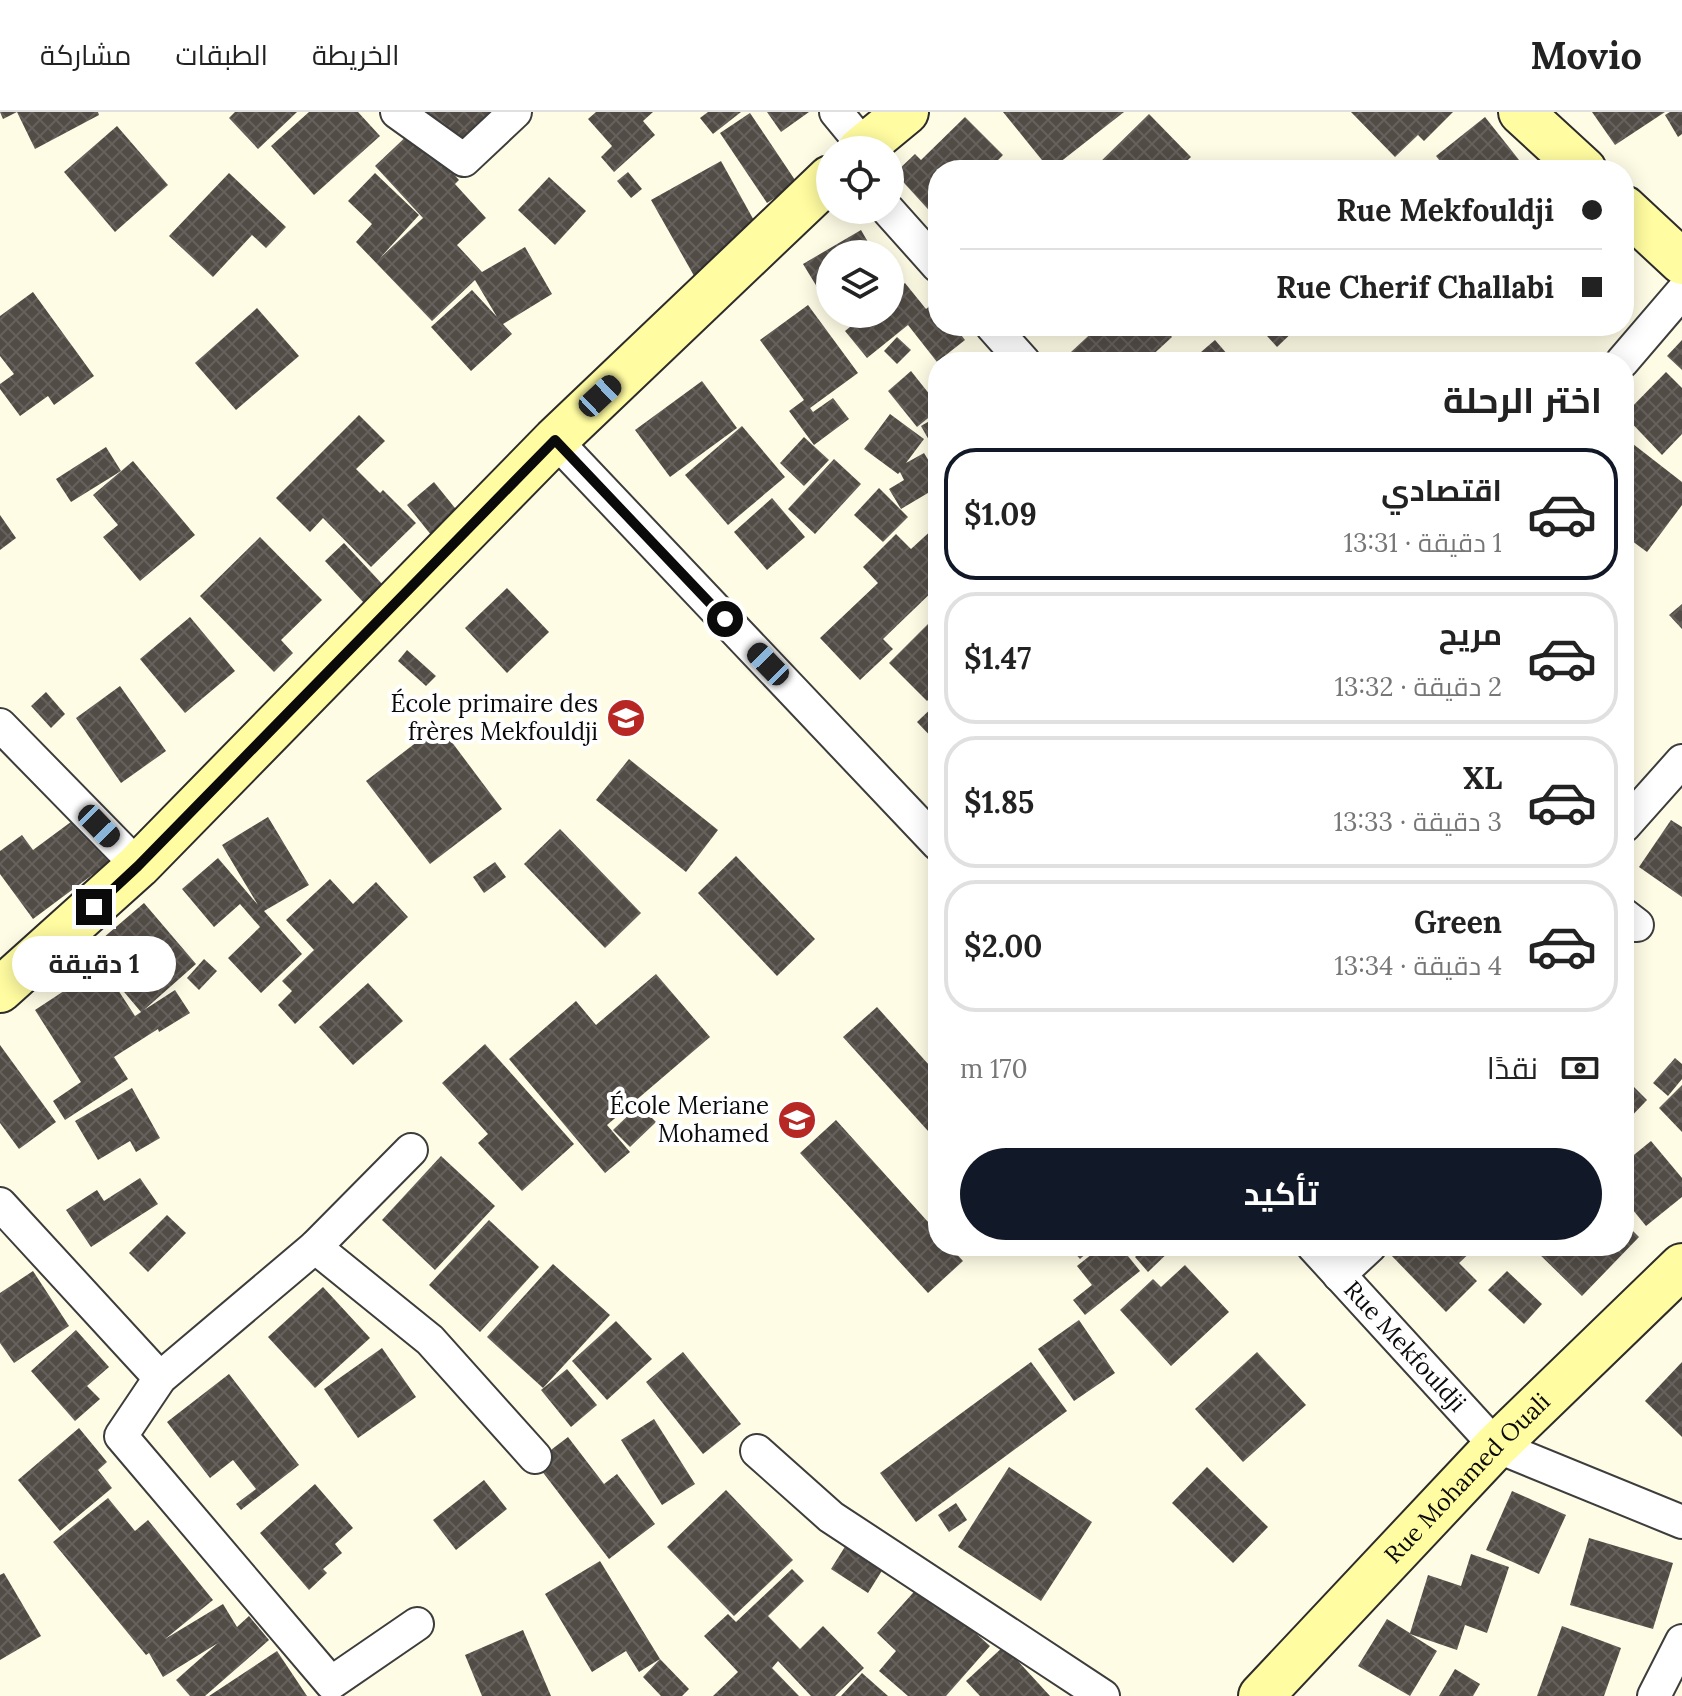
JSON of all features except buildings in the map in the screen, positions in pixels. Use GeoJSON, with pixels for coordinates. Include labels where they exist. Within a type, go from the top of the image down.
{"type":"FeatureCollection","features":[{"type":"Feature","properties":{"kind":"street"},"geometry":{"type":"LineString","coordinates":[[397,112],[464,160],[515,112]]}},
{"type":"Feature","properties":{"kind":"street"},"geometry":{"type":"LineString","coordinates":[[836,112],[853,136]]}},
{"type":"Feature","properties":{"kind":"street"},"geometry":{"type":"LineString","coordinates":[[877,136],[906,112]]}},
{"type":"Feature","properties":{"kind":"street"},"geometry":{"type":"LineString","coordinates":[[1521,112],[1573,160]]}},
{"type":"Feature","properties":{"kind":"street"},"geometry":{"type":"LineString","coordinates":[[0,990],[138,866],[555,440],[816,191]]}},
{"type":"Feature","properties":{"kind":"street"},"geometry":{"type":"LineString","coordinates":[[1634,217],[1682,262]]}},
{"type":"Feature","properties":{"kind":"street"},"geometry":{"type":"LineString","coordinates":[[900,224],[928,255]]}},
{"type":"Feature","properties":{"kind":"street"},"geometry":{"type":"LineString","coordinates":[[1631,352],[1682,292]]}},
{"type":"Feature","properties":{"kind":"street"},"geometry":{"type":"LineString","coordinates":[[1001,336],[1015,352]]}},
{"type":"Feature","properties":{"kind":"street"},"geometry":{"type":"LineString","coordinates":[[555,440],[928,833]]}},
{"type":"Feature","properties":{"kind":"street"},"geometry":{"type":"LineString","coordinates":[[0,725],[138,866]]}},
{"type":"Feature","properties":{"kind":"street"},"geometry":{"type":"LineString","coordinates":[[1634,815],[1682,761]]}},
{"type":"Feature","properties":{"kind":"street"},"geometry":{"type":"LineString","coordinates":[[411,1150],[315,1247],[160,1378],[121,1436],[331,1683],[417,1624]]}},
{"type":"Feature","properties":{"kind":"street"},"geometry":{"type":"LineString","coordinates":[[0,1204],[160,1378]]}},
{"type":"Feature","properties":{"kind":"street"},"geometry":{"type":"LineString","coordinates":[[315,1247],[430,1340],[535,1457]]}},
{"type":"Feature","properties":{"kind":"street","name":"Rue Mekfouldji"},"geometry":{"type":"LineString","coordinates":[[1322,1256],[1496,1446]]}},
{"type":"Feature","properties":{"kind":"street"},"geometry":{"type":"LineString","coordinates":[[1339,1275],[1359,1256]]}},
{"type":"Feature","properties":{"kind":"street","name":"Rue Mohamed Ouali"},"geometry":{"type":"LineString","coordinates":[[1261,1696],[1496,1446],[1682,1266]]}},
{"type":"Feature","properties":{"kind":"street"},"geometry":{"type":"LineString","coordinates":[[1496,1446],[1682,1522]]}},
{"type":"Feature","properties":{"kind":"street"},"geometry":{"type":"LineString","coordinates":[[757,1451],[831,1517],[1103,1696]]}},
{"type":"Feature","properties":{"kind":"street"},"geometry":{"type":"LineString","coordinates":[[1654,1696],[1682,1641]]}},
{"type":"Feature","properties":{"kind":"place","name":"École primaire des frères Mekfouldji"},"geometry":{"type":"Point","coordinates":[626,718]}},
{"type":"Feature","properties":{"kind":"place","name":"École Meriane Mohamed"},"geometry":{"type":"Point","coordinates":[797,1120]}},
{"type":"Feature","properties":{"kind":"route"},"geometry":{"type":"LineString","coordinates":[[94,907],[138,866],[555,440],[725,619]]}}]}
